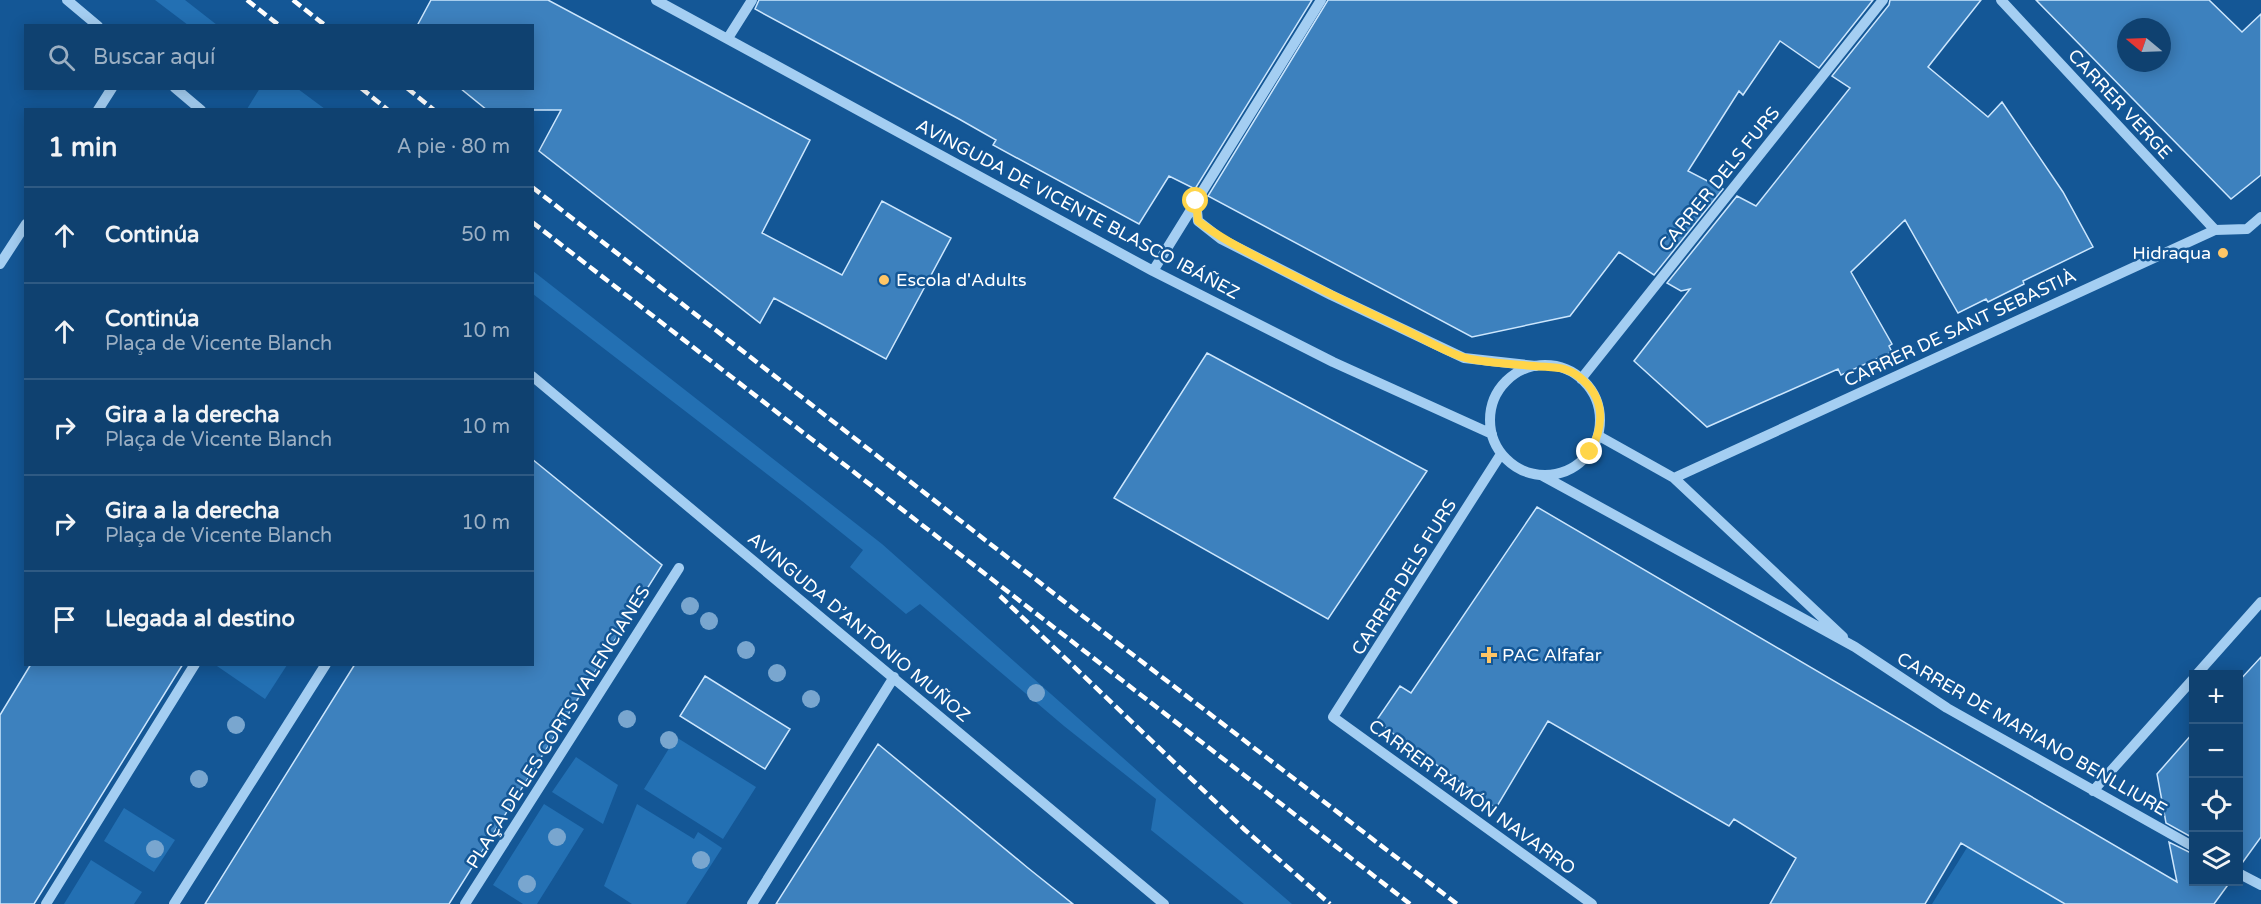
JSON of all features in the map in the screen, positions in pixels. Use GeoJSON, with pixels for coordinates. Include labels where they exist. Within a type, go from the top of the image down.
{"type":"FeatureCollection","features":[{"type":"Feature","properties":{"kind":"street"},"geometry":{"type":"LineString","coordinates":[[67,0],[96,24]]}},
{"type":"Feature","properties":{"kind":"street","name":"AVINGUDA DE VICENTE BLASCO IBÁÑEZ"},"geometry":{"type":"LineString","coordinates":[[656,0],[1153,270],[1333,362],[1492,434]]}},
{"type":"Feature","properties":{"kind":"street"},"geometry":{"type":"LineString","coordinates":[[728,38],[752,0]]}},
{"type":"Feature","properties":{"kind":"street"},"geometry":{"type":"LineString","coordinates":[[1153,270],[1321,0]]}},
{"type":"Feature","properties":{"kind":"street","name":"CARRER DELS FURS"},"geometry":{"type":"LineString","coordinates":[[1581,379],[1884,0]]}},
{"type":"Feature","properties":{"kind":"street","name":"CARRER VERGE"},"geometry":{"type":"LineString","coordinates":[[2001,0],[2215,230]]}},
{"type":"Feature","properties":{"kind":"street"},"geometry":{"type":"LineString","coordinates":[[99,108],[111,90]]}},
{"type":"Feature","properties":{"kind":"street"},"geometry":{"type":"LineString","coordinates":[[177,90],[199,108]]}},
{"type":"Feature","properties":{"kind":"street"},"geometry":{"type":"LineString","coordinates":[[1196,201],[1198,221],[1221,238],[1331,295],[1464,358],[1553,366],[1570,371],[1581,379],[1595,396],[1599,409],[1599,436],[1590,452],[1577,465],[1561,473],[1543,476],[1520,469],[1502,454],[1495,444],[1490,416],[1495,398],[1505,384],[1518,372],[1536,366]]}},
{"type":"Feature","properties":{"kind":"street","name":"CARRER DE SANT SEBASTIÀ"},"geometry":{"type":"LineString","coordinates":[[1674,478],[2215,230],[2247,229],[2261,217]]}},
{"type":"Feature","properties":{"kind":"street"},"geometry":{"type":"LineString","coordinates":[[0,264],[24,227]]}},
{"type":"Feature","properties":{"kind":"street","name":"AVINGUDA D’ANTONIO MUÑOZ"},"geometry":{"type":"LineString","coordinates":[[534,378],[1164,904]]}},
{"type":"Feature","properties":{"kind":"street","name":"CARRER DE MARIANO BENLLIURE"},"geometry":{"type":"LineString","coordinates":[[1599,436],[1674,478],[1855,647]]}},
{"type":"Feature","properties":{"kind":"street","name":"CARRER DELS FURS"},"geometry":{"type":"LineString","coordinates":[[1334,717],[1502,454]]}},
{"type":"Feature","properties":{"kind":"street","name":"CARRER DE MARIANO BENLLIURE"},"geometry":{"type":"LineString","coordinates":[[1543,476],[1855,647],[1947,708],[2189,845]]}},
{"type":"Feature","properties":{"kind":"street","name":"PLAÇA DE LES CORTS VALENCIANES"},"geometry":{"type":"LineString","coordinates":[[465,904],[679,568]]}},
{"type":"Feature","properties":{"kind":"street"},"geometry":{"type":"LineString","coordinates":[[2201,670],[2261,602]]}},
{"type":"Feature","properties":{"kind":"street"},"geometry":{"type":"LineString","coordinates":[[46,904],[194,666]]}},
{"type":"Feature","properties":{"kind":"street"},"geometry":{"type":"LineString","coordinates":[[174,904],[325,666]]}},
{"type":"Feature","properties":{"kind":"street"},"geometry":{"type":"LineString","coordinates":[[752,904],[894,677]]}},
{"type":"Feature","properties":{"kind":"street"},"geometry":{"type":"LineString","coordinates":[[2094,790],[2189,683]]}},
{"type":"Feature","properties":{"kind":"street","name":"CARRER RAMÓN NAVARRO"},"geometry":{"type":"LineString","coordinates":[[1334,717],[1592,904]]}},
{"type":"Feature","properties":{"kind":"street"},"geometry":{"type":"LineString","coordinates":[[2243,876],[2261,885]]}},
{"type":"Feature","properties":{"kind":"shaded area"},"geometry":{"type":"Polygon","coordinates":[[[155,0],[185,0],[216,24],[187,24],[155,0]]]}},
{"type":"Feature","properties":{"kind":"shaded area"},"geometry":{"type":"Polygon","coordinates":[[[259,90],[299,90],[324,108],[248,108],[259,90]]]}},
{"type":"Feature","properties":{"kind":"shaded area"},"geometry":{"type":"Polygon","coordinates":[[[534,272],[882,544],[1158,789],[1292,904],[1244,904],[1151,830],[1156,799],[1064,726],[920,604],[906,614],[850,567],[863,550],[534,295],[534,272]]]}},
{"type":"Feature","properties":{"kind":"shaded area"},"geometry":{"type":"Polygon","coordinates":[[[217,666],[286,666],[265,699],[217,666]]]}},
{"type":"Feature","properties":{"kind":"shaded area"},"geometry":{"type":"Polygon","coordinates":[[[676,737],[756,787],[723,839],[644,789],[676,737]]]}},
{"type":"Feature","properties":{"kind":"shaded area"},"geometry":{"type":"Polygon","coordinates":[[[576,757],[618,785],[603,824],[552,792],[576,757]]]}},
{"type":"Feature","properties":{"kind":"shaded area"},"geometry":{"type":"Polygon","coordinates":[[[544,804],[584,829],[537,904],[523,904],[493,885],[544,804]]]}},
{"type":"Feature","properties":{"kind":"shaded area"},"geometry":{"type":"Polygon","coordinates":[[[637,804],[694,839],[698,832],[722,848],[686,904],[632,904],[604,886],[637,804]]]}},
{"type":"Feature","properties":{"kind":"shaded area"},"geometry":{"type":"Polygon","coordinates":[[[124,808],[175,840],[154,872],[104,841],[124,808]]]}},
{"type":"Feature","properties":{"kind":"shaded area"},"geometry":{"type":"Polygon","coordinates":[[[1986,817],[2011,871],[2065,904],[1932,904],[1986,817]]]}},
{"type":"Feature","properties":{"kind":"shaded area"},"geometry":{"type":"Polygon","coordinates":[[[91,860],[142,892],[134,904],[64,904],[91,860]]]}},
{"type":"Feature","properties":{"kind":"building"},"geometry":{"type":"Polygon","coordinates":[[[431,0],[548,0],[810,140],[762,233],[842,275],[882,201],[951,238],[886,359],[774,298],[760,323],[539,151],[561,110],[485,108],[462,90],[534,90],[534,24],[418,24],[431,0]]]}},
{"type":"Feature","properties":{"kind":"building"},"geometry":{"type":"Polygon","coordinates":[[[759,0],[1312,0],[1195,189],[1169,176],[1139,224],[993,145],[996,140],[959,119],[755,9],[759,0]]]}},
{"type":"Feature","properties":{"kind":"building"},"geometry":{"type":"Polygon","coordinates":[[[1328,0],[1873,0],[1819,68],[1780,41],[1743,95],[1739,91],[1688,171],[1723,189],[1654,275],[1619,252],[1570,316],[1472,337],[1208,196],[1328,0]]]}},
{"type":"Feature","properties":{"kind":"building"},"geometry":{"type":"Polygon","coordinates":[[[1890,0],[1981,0],[1928,67],[1988,117],[2002,102],[2063,192],[2093,247],[2023,281],[2024,284],[1988,302],[1986,299],[1958,313],[1905,220],[1851,272],[1892,344],[1889,346],[1892,352],[1841,375],[1838,369],[1707,427],[1634,361],[1690,289],[1681,291],[1667,283],[1737,196],[1756,206],[1850,88],[1832,76],[1889,5],[1890,0]]]}},
{"type":"Feature","properties":{"kind":"building"},"geometry":{"type":"Polygon","coordinates":[[[2036,0],[2209,0],[2242,32],[2261,14],[2261,175],[2231,199],[2036,0]]]}},
{"type":"Feature","properties":{"kind":"building"},"geometry":{"type":"Polygon","coordinates":[[[1207,353],[1427,471],[1328,619],[1114,498],[1207,353]]]}},
{"type":"Feature","properties":{"kind":"building"},"geometry":{"type":"Polygon","coordinates":[[[534,461],[662,565],[449,904],[205,904],[354,666],[534,666],[534,461]]]}},
{"type":"Feature","properties":{"kind":"building"},"geometry":{"type":"Polygon","coordinates":[[[1537,507],[2177,882],[2169,842],[2189,852],[2189,886],[2227,886],[2214,904],[2065,904],[1961,843],[1925,904],[1770,904],[1796,858],[1734,819],[1729,826],[1548,721],[1496,808],[1376,721],[1400,686],[1411,693],[1537,507]]]}},
{"type":"Feature","properties":{"kind":"building"},"geometry":{"type":"Polygon","coordinates":[[[2261,657],[2261,837],[2243,862],[2243,724],[2243,677],[2261,657]]]}},
{"type":"Feature","properties":{"kind":"building"},"geometry":{"type":"Polygon","coordinates":[[[30,666],[182,666],[34,904],[0,904],[0,715],[30,666]]]}},
{"type":"Feature","properties":{"kind":"building"},"geometry":{"type":"Polygon","coordinates":[[[705,676],[790,729],[765,769],[680,716],[705,676]]]}},
{"type":"Feature","properties":{"kind":"building"},"geometry":{"type":"Polygon","coordinates":[[[2189,738],[2189,836],[2166,823],[2157,774],[2189,738]]]}},
{"type":"Feature","properties":{"kind":"building"},"geometry":{"type":"Polygon","coordinates":[[[878,744],[1028,868],[1073,904],[776,904],[878,744]]]}},
{"type":"Feature","properties":{"kind":"railway"},"geometry":{"type":"LineString","coordinates":[[247,0],[277,24]]}},
{"type":"Feature","properties":{"kind":"railway"},"geometry":{"type":"LineString","coordinates":[[293,0],[323,24]]}},
{"type":"Feature","properties":{"kind":"railway"},"geometry":{"type":"LineString","coordinates":[[363,90],[386,108]]}},
{"type":"Feature","properties":{"kind":"railway"},"geometry":{"type":"LineString","coordinates":[[409,90],[432,108]]}},
{"type":"Feature","properties":{"kind":"railway"},"geometry":{"type":"LineString","coordinates":[[534,189],[1457,904]]}},
{"type":"Feature","properties":{"kind":"railway"},"geometry":{"type":"LineString","coordinates":[[534,224],[1410,904]]}},
{"type":"Feature","properties":{"kind":"railway"},"geometry":{"type":"LineString","coordinates":[[1000,596],[1245,830],[1330,904]]}},
{"type":"Feature","properties":{"kind":"place","name":"Hidraqua"},"geometry":{"type":"Point","coordinates":[2223,253]}},
{"type":"Feature","properties":{"kind":"place","name":"Escola d'Adults"},"geometry":{"type":"Point","coordinates":[884,280]}},
{"type":"Feature","properties":{"kind":"place","name":"PAC Alfafar"},"geometry":{"type":"Point","coordinates":[1489,655]}},
{"type":"Feature","properties":{"kind":"route"},"geometry":{"type":"LineString","coordinates":[[1196,201],[1198,221],[1221,238],[1331,295],[1464,358],[1553,366],[1570,371],[1585,382],[1595,396],[1599,409],[1599,436],[1590,452]]}}]}
